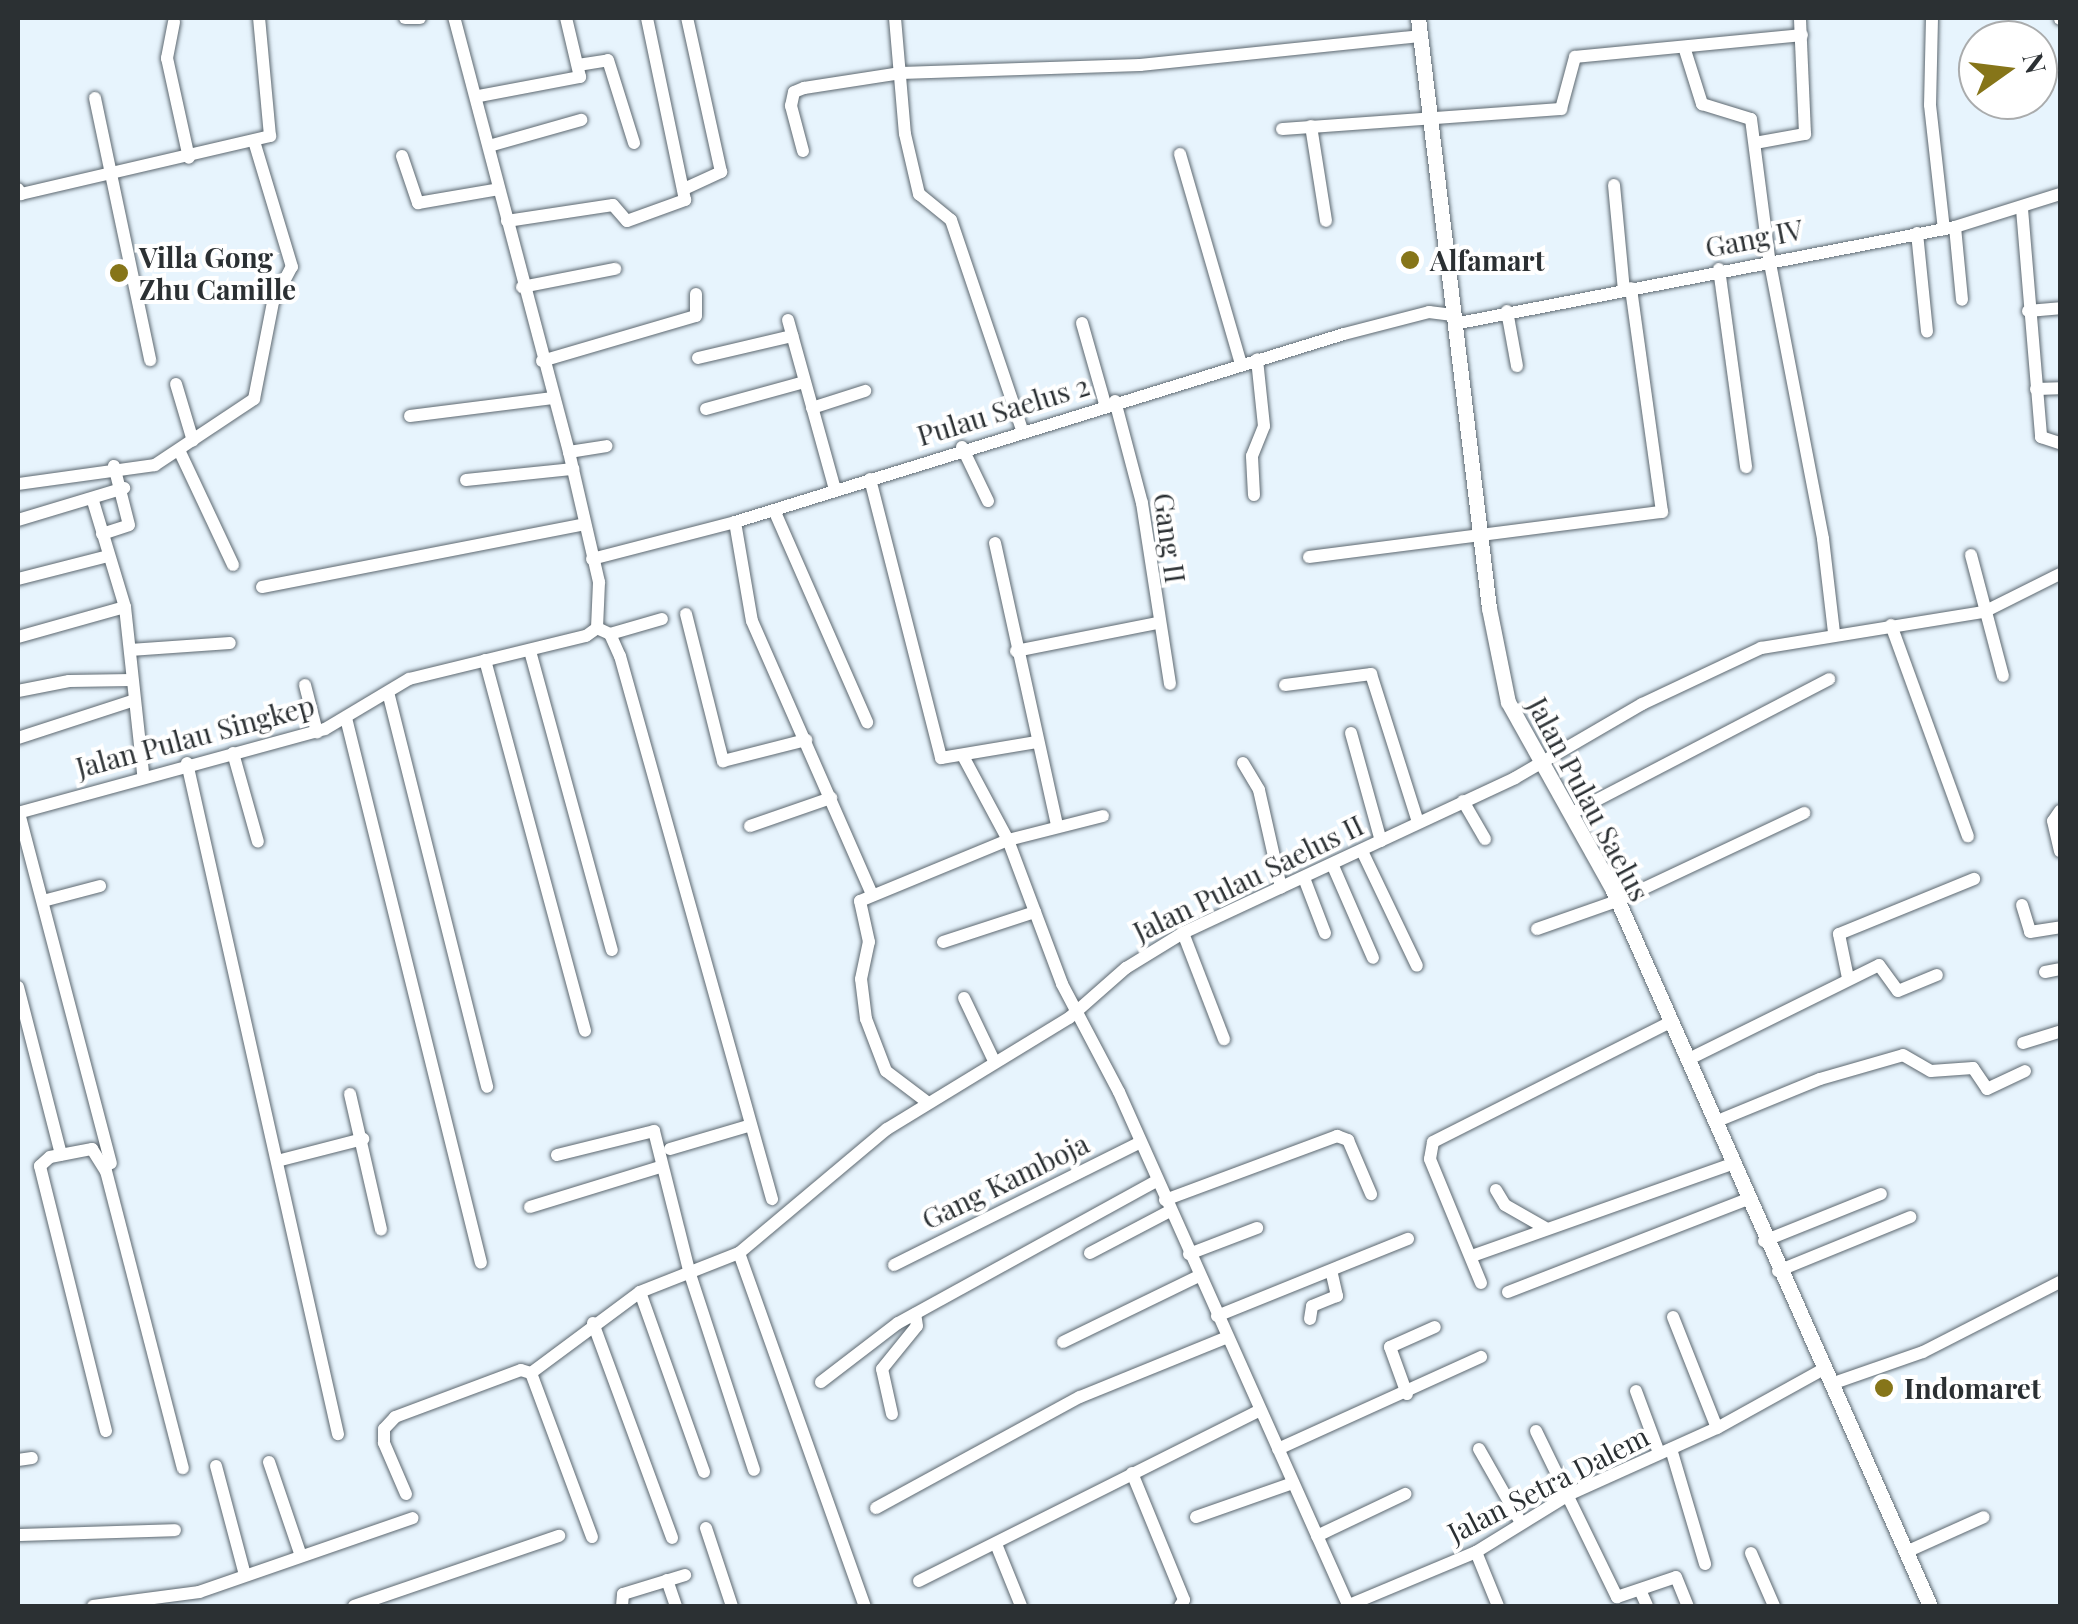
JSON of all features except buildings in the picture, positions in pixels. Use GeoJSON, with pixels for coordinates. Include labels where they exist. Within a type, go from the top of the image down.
{"type":"FeatureCollection","features":[{"type":"Feature","properties":{"kind":"street"},"geometry":{"type":"LineString","coordinates":[[18,189],[21,194],[189,158],[270,136],[259,18]]}},
{"type":"Feature","properties":{"kind":"street"},"geometry":{"type":"LineString","coordinates":[[405,18],[420,18]]}},
{"type":"Feature","properties":{"kind":"street"},"geometry":{"type":"LineString","coordinates":[[454,18],[479,96],[522,288],[569,452],[600,594],[604,631],[772,1199]]}},
{"type":"Feature","properties":{"kind":"street"},"geometry":{"type":"LineString","coordinates":[[479,96],[578,78],[566,18]]}},
{"type":"Feature","properties":{"kind":"street"},"geometry":{"type":"LineString","coordinates":[[507,221],[610,205],[627,220],[682,202],[684,189],[647,18]]}},
{"type":"Feature","properties":{"kind":"street"},"geometry":{"type":"LineString","coordinates":[[684,189],[722,172],[687,18]]}},
{"type":"Feature","properties":{"kind":"street"},"geometry":{"type":"LineString","coordinates":[[895,18],[905,134],[919,194],[951,220],[1022,430]]}},
{"type":"Feature","properties":{"kind":"street","name":"Jalan Pulau Saelus"},"geometry":{"type":"LineString","coordinates":[[1418,18],[1426,115],[1499,671],[1540,762],[1618,901],[1764,1241],[1930,1606]]}},
{"type":"Feature","properties":{"kind":"street"},"geometry":{"type":"LineString","coordinates":[[1755,143],[1805,134],[1800,18]]}},
{"type":"Feature","properties":{"kind":"street"},"geometry":{"type":"LineString","coordinates":[[1932,18],[1930,105],[1962,300]]}},
{"type":"Feature","properties":{"kind":"street"},"geometry":{"type":"LineString","coordinates":[[174,22],[167,58],[189,158]]}},
{"type":"Feature","properties":{"kind":"street"},"geometry":{"type":"LineString","coordinates":[[1282,129],[1426,115],[1561,108],[1572,58],[1685,50],[1700,41],[1802,35]]}},
{"type":"Feature","properties":{"kind":"street"},"geometry":{"type":"LineString","coordinates":[[802,150],[794,92],[902,73],[1140,65],[1419,36]]}},
{"type":"Feature","properties":{"kind":"street"},"geometry":{"type":"LineString","coordinates":[[1685,50],[1702,104],[1748,114],[1769,258],[1823,538],[1834,632]]}},
{"type":"Feature","properties":{"kind":"street"},"geometry":{"type":"LineString","coordinates":[[578,65],[608,60],[634,143]]}},
{"type":"Feature","properties":{"kind":"street"},"geometry":{"type":"LineString","coordinates":[[95,98],[150,360]]}},
{"type":"Feature","properties":{"kind":"street"},"geometry":{"type":"LineString","coordinates":[[489,146],[581,120]]}},
{"type":"Feature","properties":{"kind":"street"},"geometry":{"type":"LineString","coordinates":[[1310,126],[1326,221]]}},
{"type":"Feature","properties":{"kind":"street"},"geometry":{"type":"LineString","coordinates":[[18,484],[114,466],[146,467],[179,450],[254,399],[272,302],[292,274],[254,141]]}},
{"type":"Feature","properties":{"kind":"street"},"geometry":{"type":"LineString","coordinates":[[1180,154],[1240,364]]}},
{"type":"Feature","properties":{"kind":"street"},"geometry":{"type":"LineString","coordinates":[[402,156],[415,202],[499,189]]}},
{"type":"Feature","properties":{"kind":"street"},"geometry":{"type":"LineString","coordinates":[[1309,557],[1663,510],[1614,185]]}},
{"type":"Feature","properties":{"kind":"street","name":"Gang IV"},"geometry":{"type":"LineString","coordinates":[[1454,320],[1628,289],[1769,258],[1950,228],[2060,194]]}},
{"type":"Feature","properties":{"kind":"street"},"geometry":{"type":"LineString","coordinates":[[2022,208],[2041,437],[2060,444]]}},
{"type":"Feature","properties":{"kind":"street"},"geometry":{"type":"LineString","coordinates":[[1917,234],[1926,331]]}},
{"type":"Feature","properties":{"kind":"street"},"geometry":{"type":"LineString","coordinates":[[522,288],[615,269]]}},
{"type":"Feature","properties":{"kind":"street"},"geometry":{"type":"LineString","coordinates":[[1719,270],[1746,467]]}},
{"type":"Feature","properties":{"kind":"street","name":"Pulau Saelus 2"},"geometry":{"type":"LineString","coordinates":[[592,559],[736,522],[1110,402],[1429,312],[1450,292]]}},
{"type":"Feature","properties":{"kind":"street"},"geometry":{"type":"LineString","coordinates":[[542,361],[696,316],[696,294]]}},
{"type":"Feature","properties":{"kind":"street"},"geometry":{"type":"LineString","coordinates":[[2028,311],[2060,308]]}},
{"type":"Feature","properties":{"kind":"street"},"geometry":{"type":"LineString","coordinates":[[1507,311],[1517,366]]}},
{"type":"Feature","properties":{"kind":"street","name":"Pulau Saelus 2"},"geometry":{"type":"LineString","coordinates":[[1429,312],[1454,320]]}},
{"type":"Feature","properties":{"kind":"street"},"geometry":{"type":"LineString","coordinates":[[788,320],[835,490]]}},
{"type":"Feature","properties":{"kind":"street","name":"Gang II"},"geometry":{"type":"LineString","coordinates":[[1082,323],[1142,503],[1170,684]]}},
{"type":"Feature","properties":{"kind":"street"},"geometry":{"type":"LineString","coordinates":[[698,358],[792,336]]}},
{"type":"Feature","properties":{"kind":"street"},"geometry":{"type":"LineString","coordinates":[[1254,495],[1252,456],[1264,426],[1258,359]]}},
{"type":"Feature","properties":{"kind":"street"},"geometry":{"type":"LineString","coordinates":[[706,409],[804,382]]}},
{"type":"Feature","properties":{"kind":"street"},"geometry":{"type":"LineString","coordinates":[[176,384],[193,441]]}},
{"type":"Feature","properties":{"kind":"street"},"geometry":{"type":"LineString","coordinates":[[2036,390],[2060,388]]}},
{"type":"Feature","properties":{"kind":"street"},"geometry":{"type":"LineString","coordinates":[[812,408],[865,391]]}},
{"type":"Feature","properties":{"kind":"street"},"geometry":{"type":"LineString","coordinates":[[410,416],[553,398]]}},
{"type":"Feature","properties":{"kind":"street"},"geometry":{"type":"LineString","coordinates":[[569,452],[607,446]]}},
{"type":"Feature","properties":{"kind":"street"},"geometry":{"type":"LineString","coordinates":[[962,447],[988,501]]}},
{"type":"Feature","properties":{"kind":"street"},"geometry":{"type":"LineString","coordinates":[[179,450],[233,565]]}},
{"type":"Feature","properties":{"kind":"street"},"geometry":{"type":"LineString","coordinates":[[102,534],[129,524],[124,488],[114,466]]}},
{"type":"Feature","properties":{"kind":"street"},"geometry":{"type":"LineString","coordinates":[[466,480],[573,469]]}},
{"type":"Feature","properties":{"kind":"street"},"geometry":{"type":"LineString","coordinates":[[870,479],[941,758],[1037,742]]}},
{"type":"Feature","properties":{"kind":"street"},"geometry":{"type":"LineString","coordinates":[[18,520],[93,502],[124,488]]}},
{"type":"Feature","properties":{"kind":"street"},"geometry":{"type":"LineString","coordinates":[[93,502],[125,607],[132,700],[144,774]]}},
{"type":"Feature","properties":{"kind":"street"},"geometry":{"type":"LineString","coordinates":[[774,510],[867,722]]}},
{"type":"Feature","properties":{"kind":"street"},"geometry":{"type":"LineString","coordinates":[[736,522],[752,621],[872,894]]}},
{"type":"Feature","properties":{"kind":"street"},"geometry":{"type":"LineString","coordinates":[[262,586],[585,524]]}},
{"type":"Feature","properties":{"kind":"street"},"geometry":{"type":"LineString","coordinates":[[995,544],[1057,826]]}},
{"type":"Feature","properties":{"kind":"street"},"geometry":{"type":"LineString","coordinates":[[1971,555],[2003,676]]}},
{"type":"Feature","properties":{"kind":"street"},"geometry":{"type":"LineString","coordinates":[[18,579],[108,556]]}},
{"type":"Feature","properties":{"kind":"street","name":"Jalan Pulau Saelus II"},"geometry":{"type":"LineString","coordinates":[[531,1373],[592,1323],[640,1292],[739,1253],[757,1232],[926,1102],[1080,1010],[1126,968],[1183,933],[1332,866],[1738,658],[1834,632],[1984,612],[2060,574]]}},
{"type":"Feature","properties":{"kind":"street"},"geometry":{"type":"LineString","coordinates":[[18,637],[125,607]]}},
{"type":"Feature","properties":{"kind":"street"},"geometry":{"type":"LineString","coordinates":[[686,614],[724,761],[806,740]]}},
{"type":"Feature","properties":{"kind":"street","name":"Jalan Pulau Singkep"},"geometry":{"type":"LineString","coordinates":[[18,813],[144,774],[317,732],[435,670],[662,619]]}},
{"type":"Feature","properties":{"kind":"street"},"geometry":{"type":"LineString","coordinates":[[1016,651],[1158,623]]}},
{"type":"Feature","properties":{"kind":"street"},"geometry":{"type":"LineString","coordinates":[[1891,626],[1968,836]]}},
{"type":"Feature","properties":{"kind":"street"},"geometry":{"type":"LineString","coordinates":[[130,650],[230,643]]}},
{"type":"Feature","properties":{"kind":"street"},"geometry":{"type":"LineString","coordinates":[[530,650],[612,950]]}},
{"type":"Feature","properties":{"kind":"street"},"geometry":{"type":"LineString","coordinates":[[485,660],[584,1031]]}},
{"type":"Feature","properties":{"kind":"street"},"geometry":{"type":"LineString","coordinates":[[1285,685],[1371,674],[1418,822]]}},
{"type":"Feature","properties":{"kind":"street"},"geometry":{"type":"LineString","coordinates":[[1572,813],[1829,678]]}},
{"type":"Feature","properties":{"kind":"street"},"geometry":{"type":"LineString","coordinates":[[18,691],[69,680],[132,680]]}},
{"type":"Feature","properties":{"kind":"street"},"geometry":{"type":"LineString","coordinates":[[305,684],[317,732]]}},
{"type":"Feature","properties":{"kind":"street"},"geometry":{"type":"LineString","coordinates":[[388,692],[487,1088]]}},
{"type":"Feature","properties":{"kind":"street"},"geometry":{"type":"LineString","coordinates":[[18,738],[132,700]]}},
{"type":"Feature","properties":{"kind":"street"},"geometry":{"type":"LineString","coordinates":[[346,718],[481,1263]]}},
{"type":"Feature","properties":{"kind":"street"},"geometry":{"type":"LineString","coordinates":[[1351,734],[1381,841]]}},
{"type":"Feature","properties":{"kind":"street"},"geometry":{"type":"LineString","coordinates":[[233,753],[258,842]]}},
{"type":"Feature","properties":{"kind":"street"},"geometry":{"type":"LineString","coordinates":[[964,756],[1008,840],[1062,984],[1080,1010],[1224,1338],[1348,1606]]}},
{"type":"Feature","properties":{"kind":"street"},"geometry":{"type":"LineString","coordinates":[[188,763],[281,1160],[338,1434]]}},
{"type":"Feature","properties":{"kind":"street"},"geometry":{"type":"LineString","coordinates":[[1243,764],[1259,790],[1281,888]]}},
{"type":"Feature","properties":{"kind":"street"},"geometry":{"type":"LineString","coordinates":[[750,826],[831,798]]}},
{"type":"Feature","properties":{"kind":"street"},"geometry":{"type":"LineString","coordinates":[[1463,801],[1485,839]]}},
{"type":"Feature","properties":{"kind":"street"},"geometry":{"type":"LineString","coordinates":[[2060,811],[2053,821],[2060,851]]}},
{"type":"Feature","properties":{"kind":"street"},"geometry":{"type":"LineString","coordinates":[[18,813],[121,1204]]}},
{"type":"Feature","properties":{"kind":"street"},"geometry":{"type":"LineString","coordinates":[[1536,930],[1618,901],[1804,813]]}},
{"type":"Feature","properties":{"kind":"street"},"geometry":{"type":"LineString","coordinates":[[926,1102],[886,1071],[866,1019],[860,978],[868,942],[860,903],[872,894],[1008,840],[1104,816]]}},
{"type":"Feature","properties":{"kind":"street"},"geometry":{"type":"LineString","coordinates":[[1362,851],[1417,966]]}},
{"type":"Feature","properties":{"kind":"street"},"geometry":{"type":"LineString","coordinates":[[1332,866],[1373,958]]}},
{"type":"Feature","properties":{"kind":"street"},"geometry":{"type":"LineString","coordinates":[[1304,878],[1326,933]]}},
{"type":"Feature","properties":{"kind":"street"},"geometry":{"type":"LineString","coordinates":[[1848,978],[1839,934],[1974,879]]}},
{"type":"Feature","properties":{"kind":"street"},"geometry":{"type":"LineString","coordinates":[[43,901],[100,886]]}},
{"type":"Feature","properties":{"kind":"street"},"geometry":{"type":"LineString","coordinates":[[2022,905],[2030,932],[2060,928]]}},
{"type":"Feature","properties":{"kind":"street"},"geometry":{"type":"LineString","coordinates":[[943,942],[1035,912]]}},
{"type":"Feature","properties":{"kind":"street"},"geometry":{"type":"LineString","coordinates":[[1183,933],[1224,1039]]}},
{"type":"Feature","properties":{"kind":"street"},"geometry":{"type":"LineString","coordinates":[[1688,1060],[1848,978],[1882,965],[1894,989],[1902,991],[1937,975]]}},
{"type":"Feature","properties":{"kind":"street"},"geometry":{"type":"LineString","coordinates":[[2045,972],[2060,969]]}},
{"type":"Feature","properties":{"kind":"street"},"geometry":{"type":"LineString","coordinates":[[18,987],[24,1040],[60,1155]]}},
{"type":"Feature","properties":{"kind":"street"},"geometry":{"type":"LineString","coordinates":[[964,998],[994,1061]]}},
{"type":"Feature","properties":{"kind":"street"},"geometry":{"type":"LineString","coordinates":[[1481,1284],[1430,1159],[1433,1142],[1669,1022]]}},
{"type":"Feature","properties":{"kind":"street"},"geometry":{"type":"LineString","coordinates":[[2022,1043],[2060,1032]]}},
{"type":"Feature","properties":{"kind":"street"},"geometry":{"type":"LineString","coordinates":[[1714,1122],[1820,1079],[1904,1055],[1931,1071],[1973,1068],[1987,1089],[2025,1071]]}},
{"type":"Feature","properties":{"kind":"street"},"geometry":{"type":"LineString","coordinates":[[350,1094],[382,1229]]}},
{"type":"Feature","properties":{"kind":"street"},"geometry":{"type":"LineString","coordinates":[[670,1149],[752,1125]]}},
{"type":"Feature","properties":{"kind":"street"},"geometry":{"type":"LineString","coordinates":[[556,1154],[650,1128],[690,1274],[754,1470]]}},
{"type":"Feature","properties":{"kind":"street"},"geometry":{"type":"LineString","coordinates":[[1090,1253],[1168,1206],[1337,1136],[1348,1140],[1371,1194]]}},
{"type":"Feature","properties":{"kind":"street"},"geometry":{"type":"LineString","coordinates":[[281,1160],[363,1139]]}},
{"type":"Feature","properties":{"kind":"street","name":"Gang Kamboja"},"geometry":{"type":"LineString","coordinates":[[894,1265],[1140,1143]]}},
{"type":"Feature","properties":{"kind":"street"},"geometry":{"type":"LineString","coordinates":[[106,1431],[41,1170],[42,1162],[60,1155],[100,1154],[183,1468]]}},
{"type":"Feature","properties":{"kind":"street"},"geometry":{"type":"LineString","coordinates":[[1472,1256],[1732,1164]]}},
{"type":"Feature","properties":{"kind":"street"},"geometry":{"type":"LineString","coordinates":[[530,1208],[660,1166]]}},
{"type":"Feature","properties":{"kind":"street"},"geometry":{"type":"LineString","coordinates":[[821,1382],[915,1314],[1156,1180]]}},
{"type":"Feature","properties":{"kind":"street"},"geometry":{"type":"LineString","coordinates":[[1496,1190],[1505,1206],[1547,1229]]}},
{"type":"Feature","properties":{"kind":"street"},"geometry":{"type":"LineString","coordinates":[[1764,1241],[1881,1194]]}},
{"type":"Feature","properties":{"kind":"street"},"geometry":{"type":"LineString","coordinates":[[1508,1292],[1748,1199]]}},
{"type":"Feature","properties":{"kind":"street"},"geometry":{"type":"LineString","coordinates":[[1778,1271],[1910,1216]]}},
{"type":"Feature","properties":{"kind":"street"},"geometry":{"type":"LineString","coordinates":[[1189,1254],[1257,1228]]}},
{"type":"Feature","properties":{"kind":"street"},"geometry":{"type":"LineString","coordinates":[[1217,1316],[1332,1274],[1408,1239]]}},
{"type":"Feature","properties":{"kind":"street"},"geometry":{"type":"LineString","coordinates":[[739,1253],[866,1606]]}},
{"type":"Feature","properties":{"kind":"street"},"geometry":{"type":"LineString","coordinates":[[1310,1320],[1312,1306],[1336,1296],[1332,1274]]}},
{"type":"Feature","properties":{"kind":"street"},"geometry":{"type":"LineString","coordinates":[[1062,1342],[1200,1276]]}},
{"type":"Feature","properties":{"kind":"street","name":"Jalan Setra Dalem"},"geometry":{"type":"LineString","coordinates":[[1348,1606],[1374,1601],[1476,1552],[1570,1494],[1827,1377],[1923,1352],[2060,1282]]}},
{"type":"Feature","properties":{"kind":"street"},"geometry":{"type":"LineString","coordinates":[[640,1292],[704,1472]]}},
{"type":"Feature","properties":{"kind":"street"},"geometry":{"type":"LineString","coordinates":[[892,1414],[882,1369],[907,1343],[917,1326],[915,1314]]}},
{"type":"Feature","properties":{"kind":"street"},"geometry":{"type":"LineString","coordinates":[[1674,1317],[1716,1428]]}},
{"type":"Feature","properties":{"kind":"street"},"geometry":{"type":"LineString","coordinates":[[592,1323],[672,1538]]}},
{"type":"Feature","properties":{"kind":"street"},"geometry":{"type":"LineString","coordinates":[[1407,1394],[1390,1347],[1435,1327]]}},
{"type":"Feature","properties":{"kind":"street"},"geometry":{"type":"LineString","coordinates":[[876,1508],[1080,1398],[1224,1338]]}},
{"type":"Feature","properties":{"kind":"street"},"geometry":{"type":"LineString","coordinates":[[1278,1449],[1407,1394],[1481,1356]]}},
{"type":"Feature","properties":{"kind":"street"},"geometry":{"type":"LineString","coordinates":[[406,1494],[384,1443],[384,1429],[395,1417],[521,1370],[531,1373],[592,1537]]}},
{"type":"Feature","properties":{"kind":"street"},"geometry":{"type":"LineString","coordinates":[[1636,1390],[1665,1451],[1705,1564]]}},
{"type":"Feature","properties":{"kind":"street"},"geometry":{"type":"LineString","coordinates":[[919,1582],[1260,1410]]}},
{"type":"Feature","properties":{"kind":"street"},"geometry":{"type":"LineString","coordinates":[[1536,1432],[1618,1597],[1676,1577],[1688,1606]]}},
{"type":"Feature","properties":{"kind":"street"},"geometry":{"type":"LineString","coordinates":[[1479,1449],[1521,1523]]}},
{"type":"Feature","properties":{"kind":"street"},"geometry":{"type":"LineString","coordinates":[[269,1462],[301,1556]]}},
{"type":"Feature","properties":{"kind":"street"},"geometry":{"type":"LineString","coordinates":[[216,1466],[245,1575]]}},
{"type":"Feature","properties":{"kind":"street"},"geometry":{"type":"LineString","coordinates":[[1132,1472],[1184,1600],[1180,1606]]}},
{"type":"Feature","properties":{"kind":"street"},"geometry":{"type":"LineString","coordinates":[[1196,1518],[1293,1484]]}},
{"type":"Feature","properties":{"kind":"street"},"geometry":{"type":"LineString","coordinates":[[1316,1536],[1405,1494]]}},
{"type":"Feature","properties":{"kind":"street"},"geometry":{"type":"LineString","coordinates":[[1906,1552],[1984,1517]]}},
{"type":"Feature","properties":{"kind":"street"},"geometry":{"type":"LineString","coordinates":[[93,1606],[202,1599],[245,1575],[413,1518]]}},
{"type":"Feature","properties":{"kind":"street"},"geometry":{"type":"LineString","coordinates":[[18,1535],[87,1528],[175,1530]]}},
{"type":"Feature","properties":{"kind":"street"},"geometry":{"type":"LineString","coordinates":[[706,1528],[732,1606]]}},
{"type":"Feature","properties":{"kind":"street"},"geometry":{"type":"LineString","coordinates":[[354,1606],[558,1536]]}},
{"type":"Feature","properties":{"kind":"street"},"geometry":{"type":"LineString","coordinates":[[996,1544],[1021,1606]]}},
{"type":"Feature","properties":{"kind":"street"},"geometry":{"type":"LineString","coordinates":[[1476,1552],[1498,1606]]}},
{"type":"Feature","properties":{"kind":"street"},"geometry":{"type":"LineString","coordinates":[[1751,1553],[1774,1606]]}},
{"type":"Feature","properties":{"kind":"street"},"geometry":{"type":"LineString","coordinates":[[622,1606],[622,1594],[685,1575]]}},
{"type":"Feature","properties":{"kind":"street"},"geometry":{"type":"LineString","coordinates":[[667,1580],[676,1606]]}},
{"type":"Feature","properties":{"kind":"street"},"geometry":{"type":"LineString","coordinates":[[1640,1590],[1647,1606]]}},
{"type":"Feature","properties":{"kind":"place","name":"Alfamart"},"geometry":{"type":"Point","coordinates":[1410,260]}},
{"type":"Feature","properties":{"kind":"place","name":"Villa Gong Zhu Camille"},"geometry":{"type":"Point","coordinates":[119,273]}},
{"type":"Feature","properties":{"kind":"place","name":"Indomaret"},"geometry":{"type":"Point","coordinates":[1884,1388]}}]}
